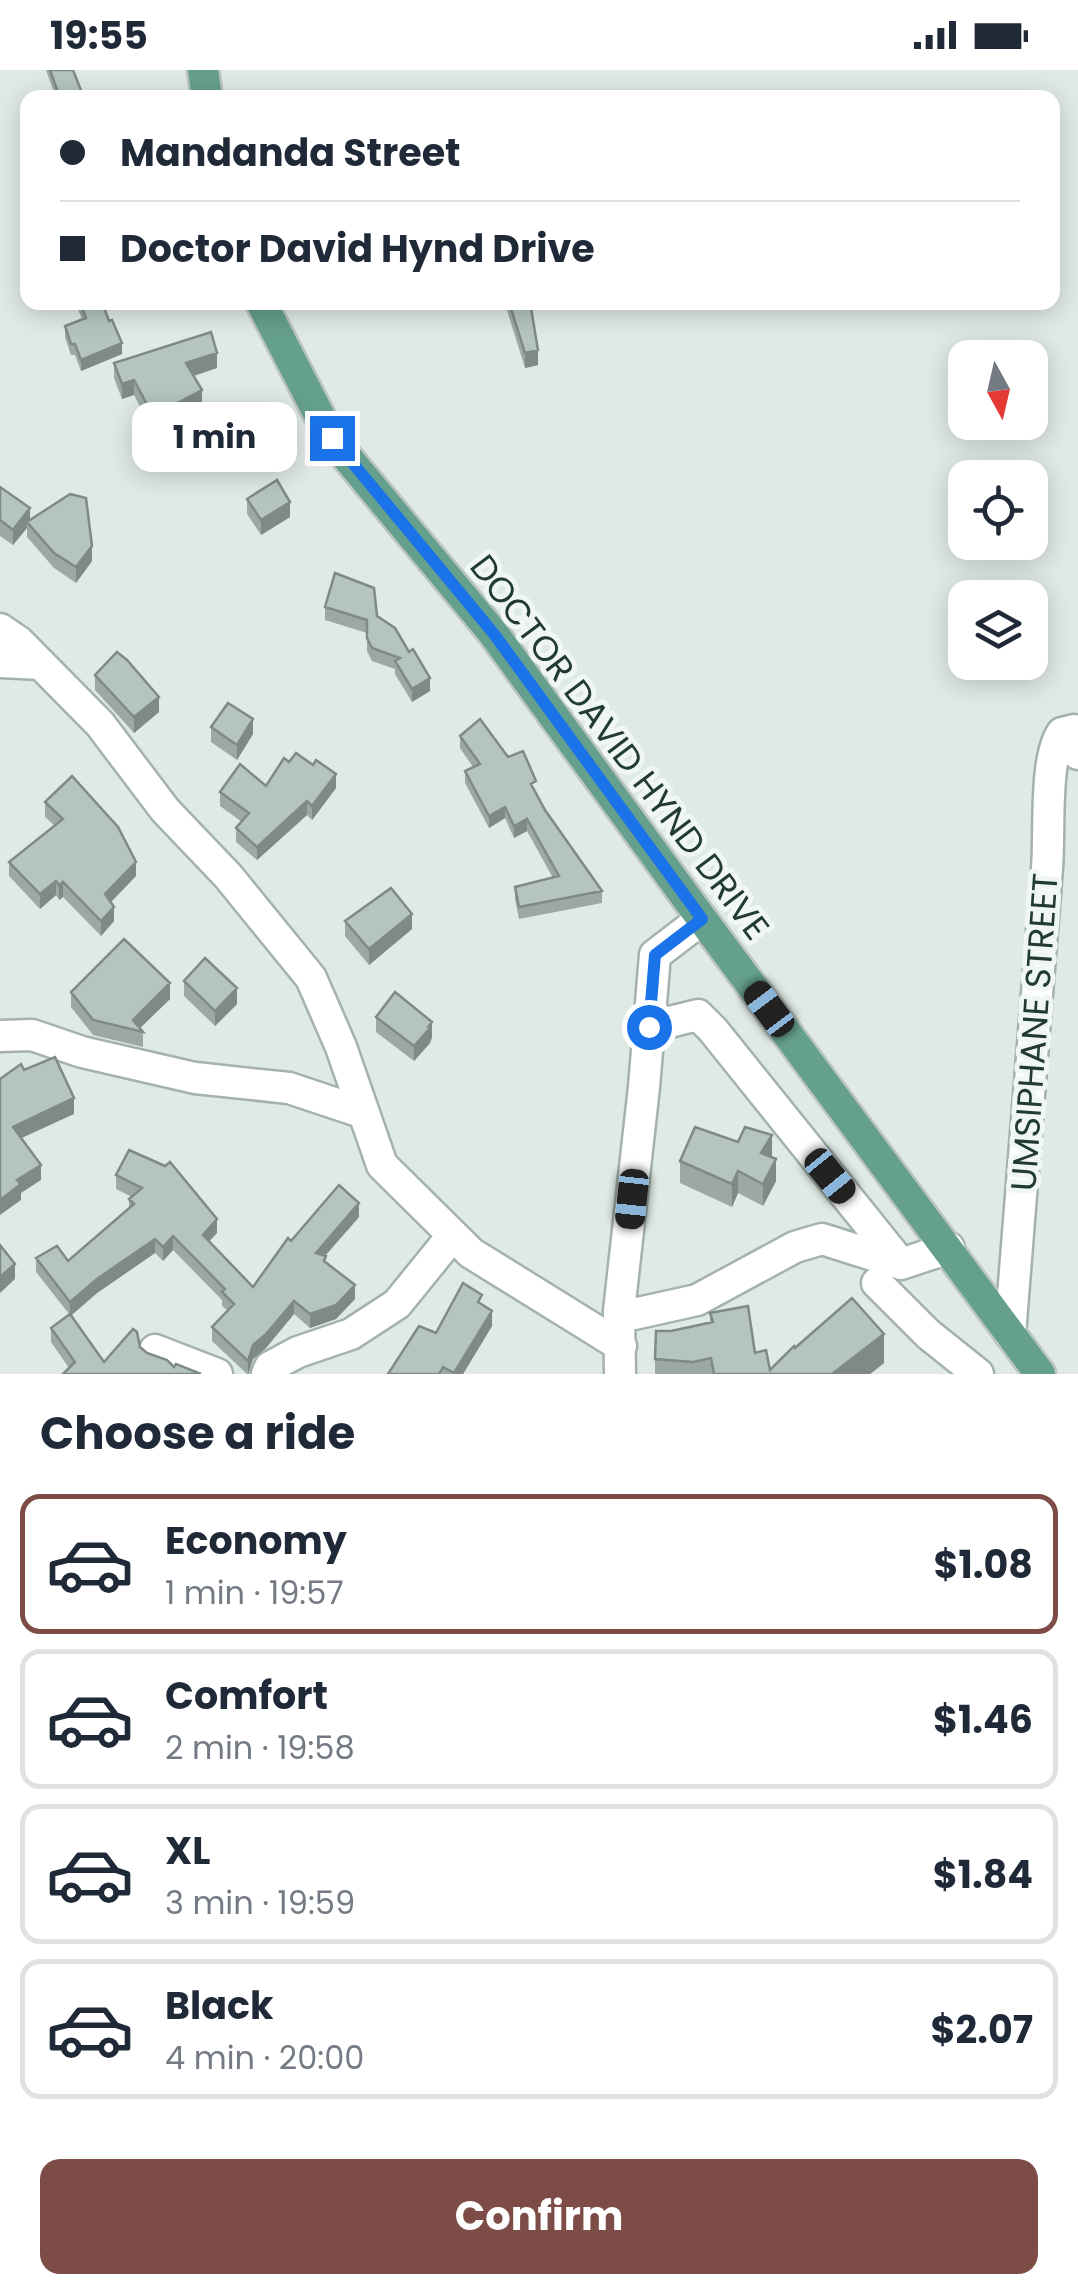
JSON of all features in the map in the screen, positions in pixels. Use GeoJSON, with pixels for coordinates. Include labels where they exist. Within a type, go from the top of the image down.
{"type":"FeatureCollection","features":[{"type":"Feature","properties":{"kind":"main road","name":"DOCTOR DAVID HYND DRIVE"},"geometry":{"type":"LineString","coordinates":[[265,310],[332,438],[494,634],[1040,1374]]}},
{"type":"Feature","properties":{"kind":"street"},"geometry":{"type":"LineString","coordinates":[[0,628],[19,642],[100,724],[166,810],[228,876],[312,978],[341,1046],[382,1165],[471,1253],[621,1360]]}},
{"type":"Feature","properties":{"kind":"street"},"geometry":{"type":"LineString","coordinates":[[0,662],[41,664]]}},
{"type":"Feature","properties":{"kind":"street","name":"UMSIPHANE STREET"},"geometry":{"type":"LineString","coordinates":[[1010,1334],[1052,763],[1056,742],[1070,743]]}},
{"type":"Feature","properties":{"kind":"street"},"geometry":{"type":"LineString","coordinates":[[621,1360],[620,1312],[655,955],[702,919]]}},
{"type":"Feature","properties":{"kind":"street"},"geometry":{"type":"LineString","coordinates":[[649,1027],[698,1015],[713,1030],[928,1334],[978,1374]]}},
{"type":"Feature","properties":{"kind":"street"},"geometry":{"type":"LineString","coordinates":[[2,1030],[196,1078],[289,1088],[364,1113]]}},
{"type":"Feature","properties":{"kind":"street"},"geometry":{"type":"LineString","coordinates":[[266,1374],[270,1366],[351,1334],[397,1304],[453,1235]]}},
{"type":"Feature","properties":{"kind":"street"},"geometry":{"type":"LineString","coordinates":[[620,1312],[634,1314],[697,1300],[796,1247],[822,1238],[889,1274]]}},
{"type":"Feature","properties":{"kind":"street"},"geometry":{"type":"LineString","coordinates":[[889,1274],[949,1248]]}},
{"type":"Feature","properties":{"kind":"street"},"geometry":{"type":"LineString","coordinates":[[154,1350],[217,1374]]}},
{"type":"Feature","properties":{"kind":"building"},"geometry":{"type":"Polygon","coordinates":[[[50,70],[73,70],[81,90],[57,90],[50,70]]]}},
{"type":"Feature","properties":{"kind":"building"},"geometry":{"type":"Polygon","coordinates":[[[83,310],[105,310],[122,343],[81,360],[65,326],[86,318],[83,310]]]}},
{"type":"Feature","properties":{"kind":"building"},"geometry":{"type":"Polygon","coordinates":[[[512,310],[531,310],[538,350],[525,353],[512,310]]]}},
{"type":"Feature","properties":{"kind":"building"},"geometry":{"type":"Polygon","coordinates":[[[211,332],[217,353],[186,363],[202,390],[153,416],[134,380],[122,384],[114,363],[211,332]]]}},
{"type":"Feature","properties":{"kind":"building"},"geometry":{"type":"Polygon","coordinates":[[[248,407],[262,441],[228,455],[213,422],[248,407]]]}},
{"type":"Feature","properties":{"kind":"building"},"geometry":{"type":"Polygon","coordinates":[[[277,480],[290,502],[261,520],[247,499],[277,480]]]}},
{"type":"Feature","properties":{"kind":"building"},"geometry":{"type":"Polygon","coordinates":[[[0,487],[30,508],[13,530],[0,520],[0,487]]]}},
{"type":"Feature","properties":{"kind":"building"},"geometry":{"type":"Polygon","coordinates":[[[70,494],[86,498],[92,546],[76,567],[54,553],[27,522],[70,494]]]}},
{"type":"Feature","properties":{"kind":"building"},"geometry":{"type":"Polygon","coordinates":[[[335,573],[374,588],[377,616],[395,628],[409,652],[413,649],[430,678],[412,689],[395,661],[400,658],[372,648],[367,638],[367,620],[325,607],[335,573]]]}},
{"type":"Feature","properties":{"kind":"building"},"geometry":{"type":"Polygon","coordinates":[[[117,652],[159,697],[134,717],[95,675],[117,652]]]}},
{"type":"Feature","properties":{"kind":"building"},"geometry":{"type":"Polygon","coordinates":[[[228,703],[253,719],[237,745],[211,727],[228,703]]]}},
{"type":"Feature","properties":{"kind":"building"},"geometry":{"type":"Polygon","coordinates":[[[480,719],[508,757],[523,751],[536,781],[531,784],[545,810],[602,891],[519,907],[515,887],[559,876],[527,819],[514,826],[505,807],[489,816],[465,771],[480,764],[460,736],[480,719]]]}},
{"type":"Feature","properties":{"kind":"building"},"geometry":{"type":"Polygon","coordinates":[[[296,753],[313,765],[316,760],[336,774],[312,806],[307,801],[257,847],[236,828],[249,813],[220,792],[240,764],[266,786],[284,758],[289,762],[296,753]]]}},
{"type":"Feature","properties":{"kind":"building"},"geometry":{"type":"Polygon","coordinates":[[[72,776],[118,827],[136,862],[105,894],[114,907],[101,921],[63,882],[59,885],[56,881],[40,894],[9,862],[63,819],[45,802],[72,776]]]}},
{"type":"Feature","properties":{"kind":"building"},"geometry":{"type":"Polygon","coordinates":[[[391,888],[412,914],[369,949],[345,921],[391,888]]]}},
{"type":"Feature","properties":{"kind":"building"},"geometry":{"type":"Polygon","coordinates":[[[124,939],[170,983],[133,1020],[143,1032],[93,1020],[71,992],[124,939]]]}},
{"type":"Feature","properties":{"kind":"building"},"geometry":{"type":"Polygon","coordinates":[[[205,958],[237,988],[215,1011],[184,981],[205,958]]]}},
{"type":"Feature","properties":{"kind":"building"},"geometry":{"type":"Polygon","coordinates":[[[395,992],[432,1022],[414,1046],[376,1017],[395,992]]]}},
{"type":"Feature","properties":{"kind":"building"},"geometry":{"type":"Polygon","coordinates":[[[55,1057],[74,1098],[13,1127],[41,1165],[17,1180],[21,1184],[0,1200],[0,1079],[21,1064],[24,1070],[55,1057]]]}},
{"type":"Feature","properties":{"kind":"building"},"geometry":{"type":"Polygon","coordinates":[[[695,1127],[738,1142],[745,1127],[772,1135],[761,1153],[776,1159],[763,1184],[738,1171],[732,1184],[680,1161],[695,1127]]]}},
{"type":"Feature","properties":{"kind":"building"},"geometry":{"type":"Polygon","coordinates":[[[129,1150],[165,1166],[170,1162],[217,1219],[203,1235],[253,1287],[288,1238],[291,1241],[339,1185],[359,1203],[316,1253],[326,1256],[324,1261],[355,1285],[336,1305],[310,1314],[294,1301],[253,1345],[248,1361],[212,1327],[234,1304],[222,1292],[225,1289],[173,1236],[163,1247],[155,1239],[70,1302],[36,1258],[57,1246],[68,1261],[134,1204],[129,1199],[142,1188],[116,1175],[129,1150]]]}},
{"type":"Feature","properties":{"kind":"building"},"geometry":{"type":"Polygon","coordinates":[[[0,1245],[15,1264],[0,1277],[0,1245]]]}},
{"type":"Feature","properties":{"kind":"building"},"geometry":{"type":"Polygon","coordinates":[[[463,1283],[482,1295],[478,1302],[492,1311],[454,1373],[443,1367],[439,1374],[388,1374],[419,1326],[436,1333],[463,1283]]]}},
{"type":"Feature","properties":{"kind":"building"},"geometry":{"type":"Polygon","coordinates":[[[852,1298],[884,1334],[832,1374],[714,1374],[711,1358],[693,1362],[655,1359],[656,1331],[713,1322],[710,1313],[748,1306],[755,1353],[766,1350],[770,1370],[852,1298]]]}},
{"type":"Feature","properties":{"kind":"building"},"geometry":{"type":"Polygon","coordinates":[[[70,1314],[104,1362],[133,1329],[140,1347],[147,1353],[174,1367],[176,1364],[201,1374],[63,1374],[75,1362],[51,1328],[70,1314]]]}},
{"type":"Feature","properties":{"kind":"route"},"geometry":{"type":"LineString","coordinates":[[332,438],[494,634],[702,919],[655,955],[649,1027]]}}]}
